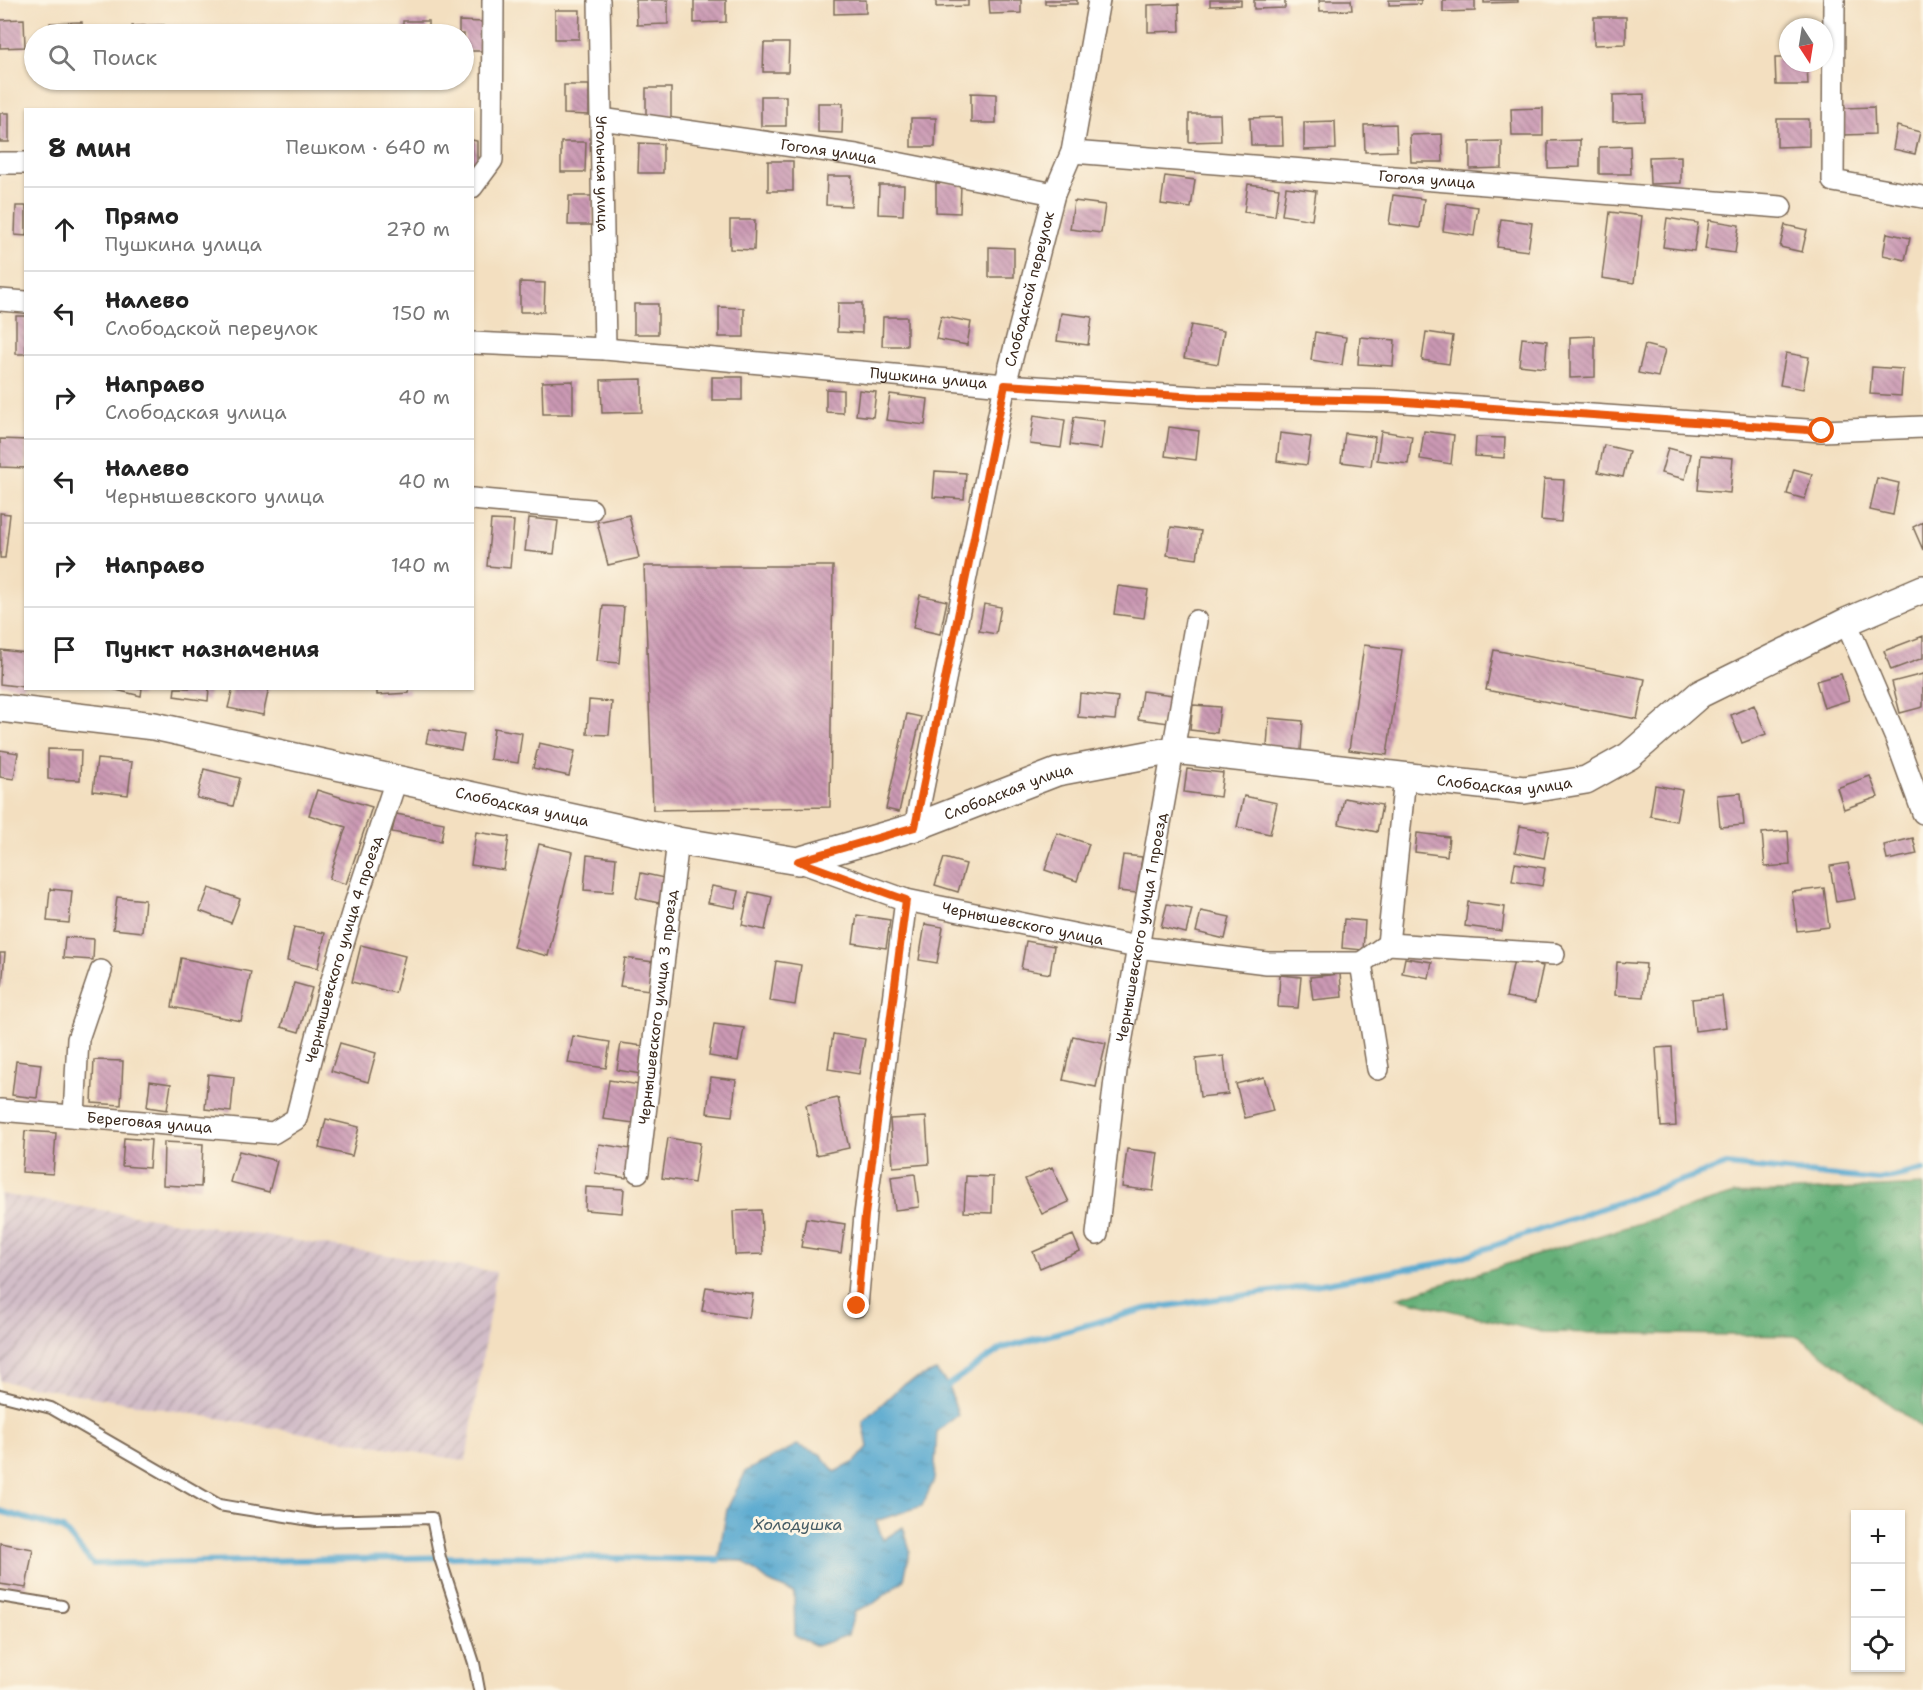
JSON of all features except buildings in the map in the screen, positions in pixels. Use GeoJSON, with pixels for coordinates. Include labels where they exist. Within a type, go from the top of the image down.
{"type":"FeatureCollection","features":[{"type":"Feature","properties":{"kind":"street"},"geometry":{"type":"LineString","coordinates":[[474,184],[492,160],[494,0]]}},
{"type":"Feature","properties":{"kind":"street","name":"Угольная улица"},"geometry":{"type":"LineString","coordinates":[[599,0],[605,349]]}},
{"type":"Feature","properties":{"kind":"street","name":"Слободской переулок"},"geometry":{"type":"LineString","coordinates":[[915,827],[1005,385],[1054,194],[1072,152],[1099,0]]}},
{"type":"Feature","properties":{"kind":"street"},"geometry":{"type":"LineString","coordinates":[[1834,0],[1833,181],[1923,197]]}},
{"type":"Feature","properties":{"kind":"street","name":"Гоголя улица"},"geometry":{"type":"LineString","coordinates":[[601,119],[856,155],[1054,194]]}},
{"type":"Feature","properties":{"kind":"street","name":"Гоголя улица"},"geometry":{"type":"LineString","coordinates":[[1072,152],[1781,207]]}},
{"type":"Feature","properties":{"kind":"street"},"geometry":{"type":"LineString","coordinates":[[0,163],[24,163]]}},
{"type":"Feature","properties":{"kind":"street"},"geometry":{"type":"LineString","coordinates":[[0,300],[24,302]]}},
{"type":"Feature","properties":{"kind":"street","name":"Пушкина улица"},"geometry":{"type":"LineString","coordinates":[[474,343],[605,349],[1005,385],[1198,397],[1391,401],[1822,431],[1923,427]]}},
{"type":"Feature","properties":{"kind":"street"},"geometry":{"type":"LineString","coordinates":[[474,500],[591,510]]}},
{"type":"Feature","properties":{"kind":"street","name":"Слободская улица"},"geometry":{"type":"LineString","coordinates":[[0,708],[154,726],[678,841],[798,861],[915,827],[1057,772],[1174,750],[1524,790],[1587,780],[1629,756],[1700,694],[1846,622],[1923,589]]}},
{"type":"Feature","properties":{"kind":"street","name":"Чернышевского улица 1 проезд"},"geometry":{"type":"LineString","coordinates":[[1097,1234],[1116,1071],[1196,621]]}},
{"type":"Feature","properties":{"kind":"street"},"geometry":{"type":"LineString","coordinates":[[1846,622],[1895,736],[1923,813]]}},
{"type":"Feature","properties":{"kind":"street"},"geometry":{"type":"LineString","coordinates":[[1388,944],[1405,777]]}},
{"type":"Feature","properties":{"kind":"street","name":"Чернышевского улица 4 проезд"},"geometry":{"type":"LineString","coordinates":[[296,1119],[332,979],[396,780]]}},
{"type":"Feature","properties":{"kind":"street","name":"Чернышевского улица 3 проезд"},"geometry":{"type":"LineString","coordinates":[[638,1172],[678,841]]}},
{"type":"Feature","properties":{"kind":"street","name":"Чернышевского улица"},"geometry":{"type":"LineString","coordinates":[[798,861],[906,900],[1137,947],[1267,963],[1361,963]]}},
{"type":"Feature","properties":{"kind":"street"},"geometry":{"type":"LineString","coordinates":[[857,1306],[865,1215],[906,900]]}},
{"type":"Feature","properties":{"kind":"street"},"geometry":{"type":"LineString","coordinates":[[1378,1069],[1361,963],[1388,944],[1554,954]]}},
{"type":"Feature","properties":{"kind":"street"},"geometry":{"type":"LineString","coordinates":[[74,1116],[78,1040],[101,971]]}},
{"type":"Feature","properties":{"kind":"street","name":"Береговая улица"},"geometry":{"type":"LineString","coordinates":[[0,1110],[273,1133],[296,1119]]}},
{"type":"Feature","properties":{"kind":"lane"},"geometry":{"type":"LineString","coordinates":[[0,1395],[51,1408],[219,1505],[316,1521],[432,1518],[440,1558],[474,1663],[479,1690]]}},
{"type":"Feature","properties":{"kind":"lane"},"geometry":{"type":"LineString","coordinates":[[0,1596],[62,1606]]}},
{"type":"Feature","properties":{"kind":"shaded area"},"geometry":{"type":"Polygon","coordinates":[[[0,1194],[496,1272],[466,1461],[0,1381],[0,1194]]]}},
{"type":"Feature","properties":{"kind":"green space"},"geometry":{"type":"Polygon","coordinates":[[[1923,1185],[1923,1429],[1798,1336],[1542,1332],[1397,1298],[1734,1194],[1923,1185]]]}},
{"type":"Feature","properties":{"kind":"water","name":"Холодушка"},"geometry":{"type":"Polygon","coordinates":[[[936,1371],[948,1385],[958,1415],[937,1432],[934,1480],[922,1506],[876,1521],[883,1540],[903,1527],[910,1550],[904,1580],[874,1603],[855,1611],[848,1635],[817,1646],[795,1636],[794,1593],[769,1582],[743,1561],[718,1560],[727,1509],[746,1471],[797,1445],[820,1454],[835,1472],[855,1462],[868,1447],[863,1422],[902,1385],[936,1371]]]}},
{"type":"Feature","properties":{"kind":"waterway"},"geometry":{"type":"LineString","coordinates":[[948,1385],[1002,1348],[1145,1309],[1291,1289],[1447,1262],[1726,1165],[1879,1180],[1923,1170]]}},
{"type":"Feature","properties":{"kind":"waterway"},"geometry":{"type":"LineString","coordinates":[[0,1511],[63,1529],[93,1564],[508,1556],[718,1560]]}},
{"type":"Feature","properties":{"kind":"route"},"geometry":{"type":"LineString","coordinates":[[857,1306],[865,1215],[906,900],[798,861],[915,827],[1005,385],[1198,397],[1391,401],[1822,431]]}}]}
